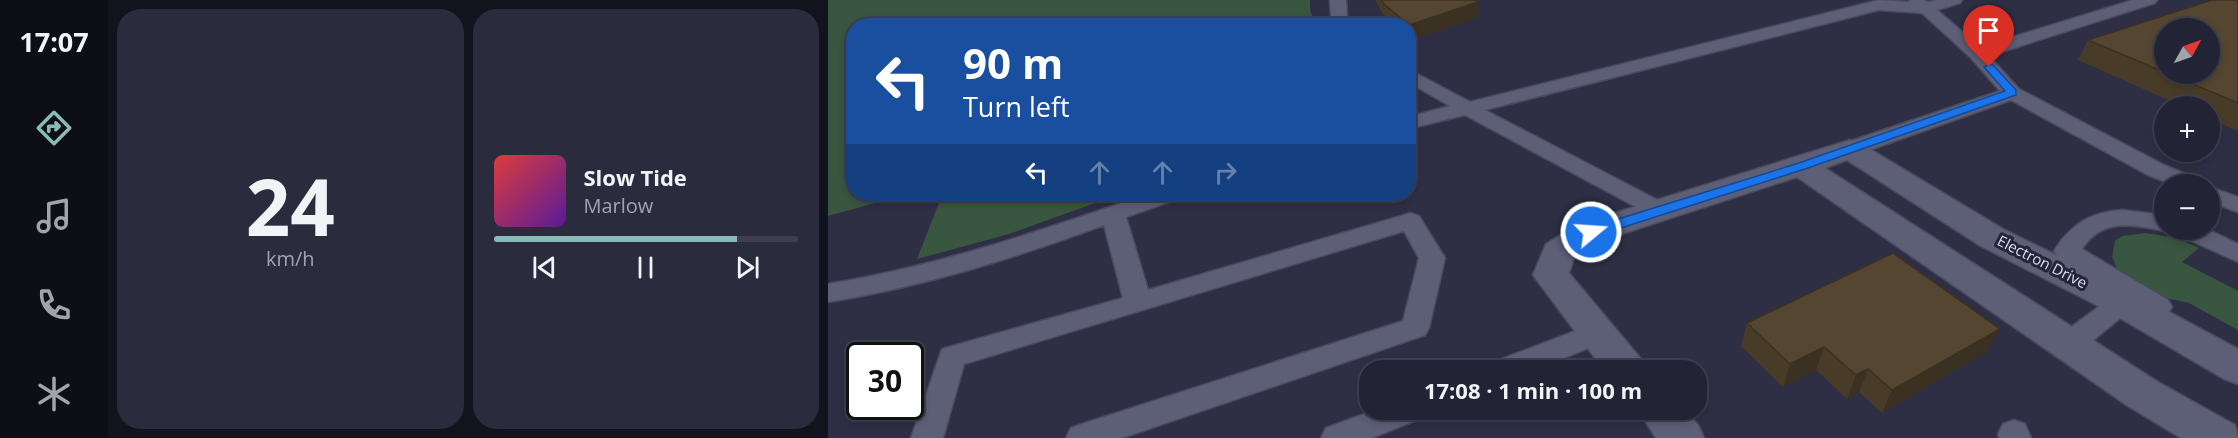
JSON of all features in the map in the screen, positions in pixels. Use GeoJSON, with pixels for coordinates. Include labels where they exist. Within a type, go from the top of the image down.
{"type":"FeatureCollection","features":[{"type":"Feature","properties":{"kind":"street"},"geometry":{"type":"LineString","coordinates":[[1618,360],[1551,275],[1558,252],[1591,232],[1850,149]]}},
{"type":"Feature","properties":{"kind":"street","name":"Electron Drive"},"geometry":{"type":"LineString","coordinates":[[1850,149],[1991,237],[2130,299],[2238,368]]}},
{"type":"Feature","properties":{"kind":"street"},"geometry":{"type":"LineString","coordinates":[[1801,166],[2143,394],[2219,438]]}},
{"type":"Feature","properties":{"kind":"street"},"geometry":{"type":"LineString","coordinates":[[1667,420],[1682,438]]}},
{"type":"Feature","properties":{"kind":"lane"},"geometry":{"type":"LineString","coordinates":[[1338,0],[1339,18]]}},
{"type":"Feature","properties":{"kind":"lane"},"geometry":{"type":"LineString","coordinates":[[1416,121],[1879,4],[1918,4],[1954,0]]}},
{"type":"Feature","properties":{"kind":"lane"},"geometry":{"type":"LineString","coordinates":[[1977,54],[2149,0]]}},
{"type":"Feature","properties":{"kind":"lane"},"geometry":{"type":"LineString","coordinates":[[1918,4],[1977,54],[2012,93],[2165,174]]}},
{"type":"Feature","properties":{"kind":"lane"},"geometry":{"type":"LineString","coordinates":[[1416,79],[1659,210]]}},
{"type":"Feature","properties":{"kind":"lane"},"geometry":{"type":"LineString","coordinates":[[1850,149],[2012,93]]}},
{"type":"Feature","properties":{"kind":"lane"},"geometry":{"type":"LineString","coordinates":[[2220,198],[2238,205]]}},
{"type":"Feature","properties":{"kind":"lane"},"geometry":{"type":"LineString","coordinates":[[828,293],[878,286],[969,263],[1148,201]]}},
{"type":"Feature","properties":{"kind":"lane"},"geometry":{"type":"LineString","coordinates":[[1113,213],[1138,303]]}},
{"type":"Feature","properties":{"kind":"lane"},"geometry":{"type":"LineString","coordinates":[[2154,221],[2135,216],[2101,219],[2074,238],[2067,251],[2130,299],[2238,351]]}},
{"type":"Feature","properties":{"kind":"lane"},"geometry":{"type":"LineString","coordinates":[[927,438],[952,357],[1410,221],[1432,258],[1415,328],[1082,438]]}},
{"type":"Feature","properties":{"kind":"lane"},"geometry":{"type":"LineString","coordinates":[[2210,240],[2238,254]]}},
{"type":"Feature","properties":{"kind":"lane"},"geometry":{"type":"LineString","coordinates":[[2069,344],[2130,299]]}},
{"type":"Feature","properties":{"kind":"lane"},"geometry":{"type":"LineString","coordinates":[[1530,360],[1596,334]]}},
{"type":"Feature","properties":{"kind":"lane"},"geometry":{"type":"LineString","coordinates":[[1337,438],[1383,420]]}},
{"type":"Feature","properties":{"kind":"green space"},"geometry":{"type":"Polygon","coordinates":[[[828,0],[1310,0],[1313,18],[846,18],[846,201],[882,201],[828,216],[828,0]]]}},
{"type":"Feature","properties":{"kind":"green space"},"geometry":{"type":"Polygon","coordinates":[[[936,201],[1101,201],[1009,234],[917,259],[939,203],[936,201]]]}},
{"type":"Feature","properties":{"kind":"green space"},"geometry":{"type":"Polygon","coordinates":[[[2146,233],[2154,234],[2154,240],[2181,240],[2199,248],[2182,262],[2238,291],[2238,330],[2189,303],[2162,297],[2118,271],[2112,257],[2115,241],[2122,236],[2146,233]]]}},
{"type":"Feature","properties":{"kind":"building"},"geometry":{"type":"Polygon","coordinates":[[[1381,0],[1476,0],[1478,2],[1416,23],[1416,18],[1401,18],[1381,0]]]}},
{"type":"Feature","properties":{"kind":"building"},"geometry":{"type":"Polygon","coordinates":[[[2212,0],[2238,0],[2238,103],[2193,84],[2220,84],[2220,18],[2156,18],[2212,0]]]}},
{"type":"Feature","properties":{"kind":"building"},"geometry":{"type":"Polygon","coordinates":[[[2154,19],[2154,68],[2088,40],[2154,19]]]}},
{"type":"Feature","properties":{"kind":"building"},"geometry":{"type":"Polygon","coordinates":[[[1893,253],[2000,329],[1892,390],[1868,369],[1856,375],[1824,347],[1790,364],[1747,323],[1893,253]]]}},
{"type":"Feature","properties":{"kind":"route"},"geometry":{"type":"LineString","coordinates":[[1591,232],[1801,166],[2012,93],[1989,67]]}}]}
